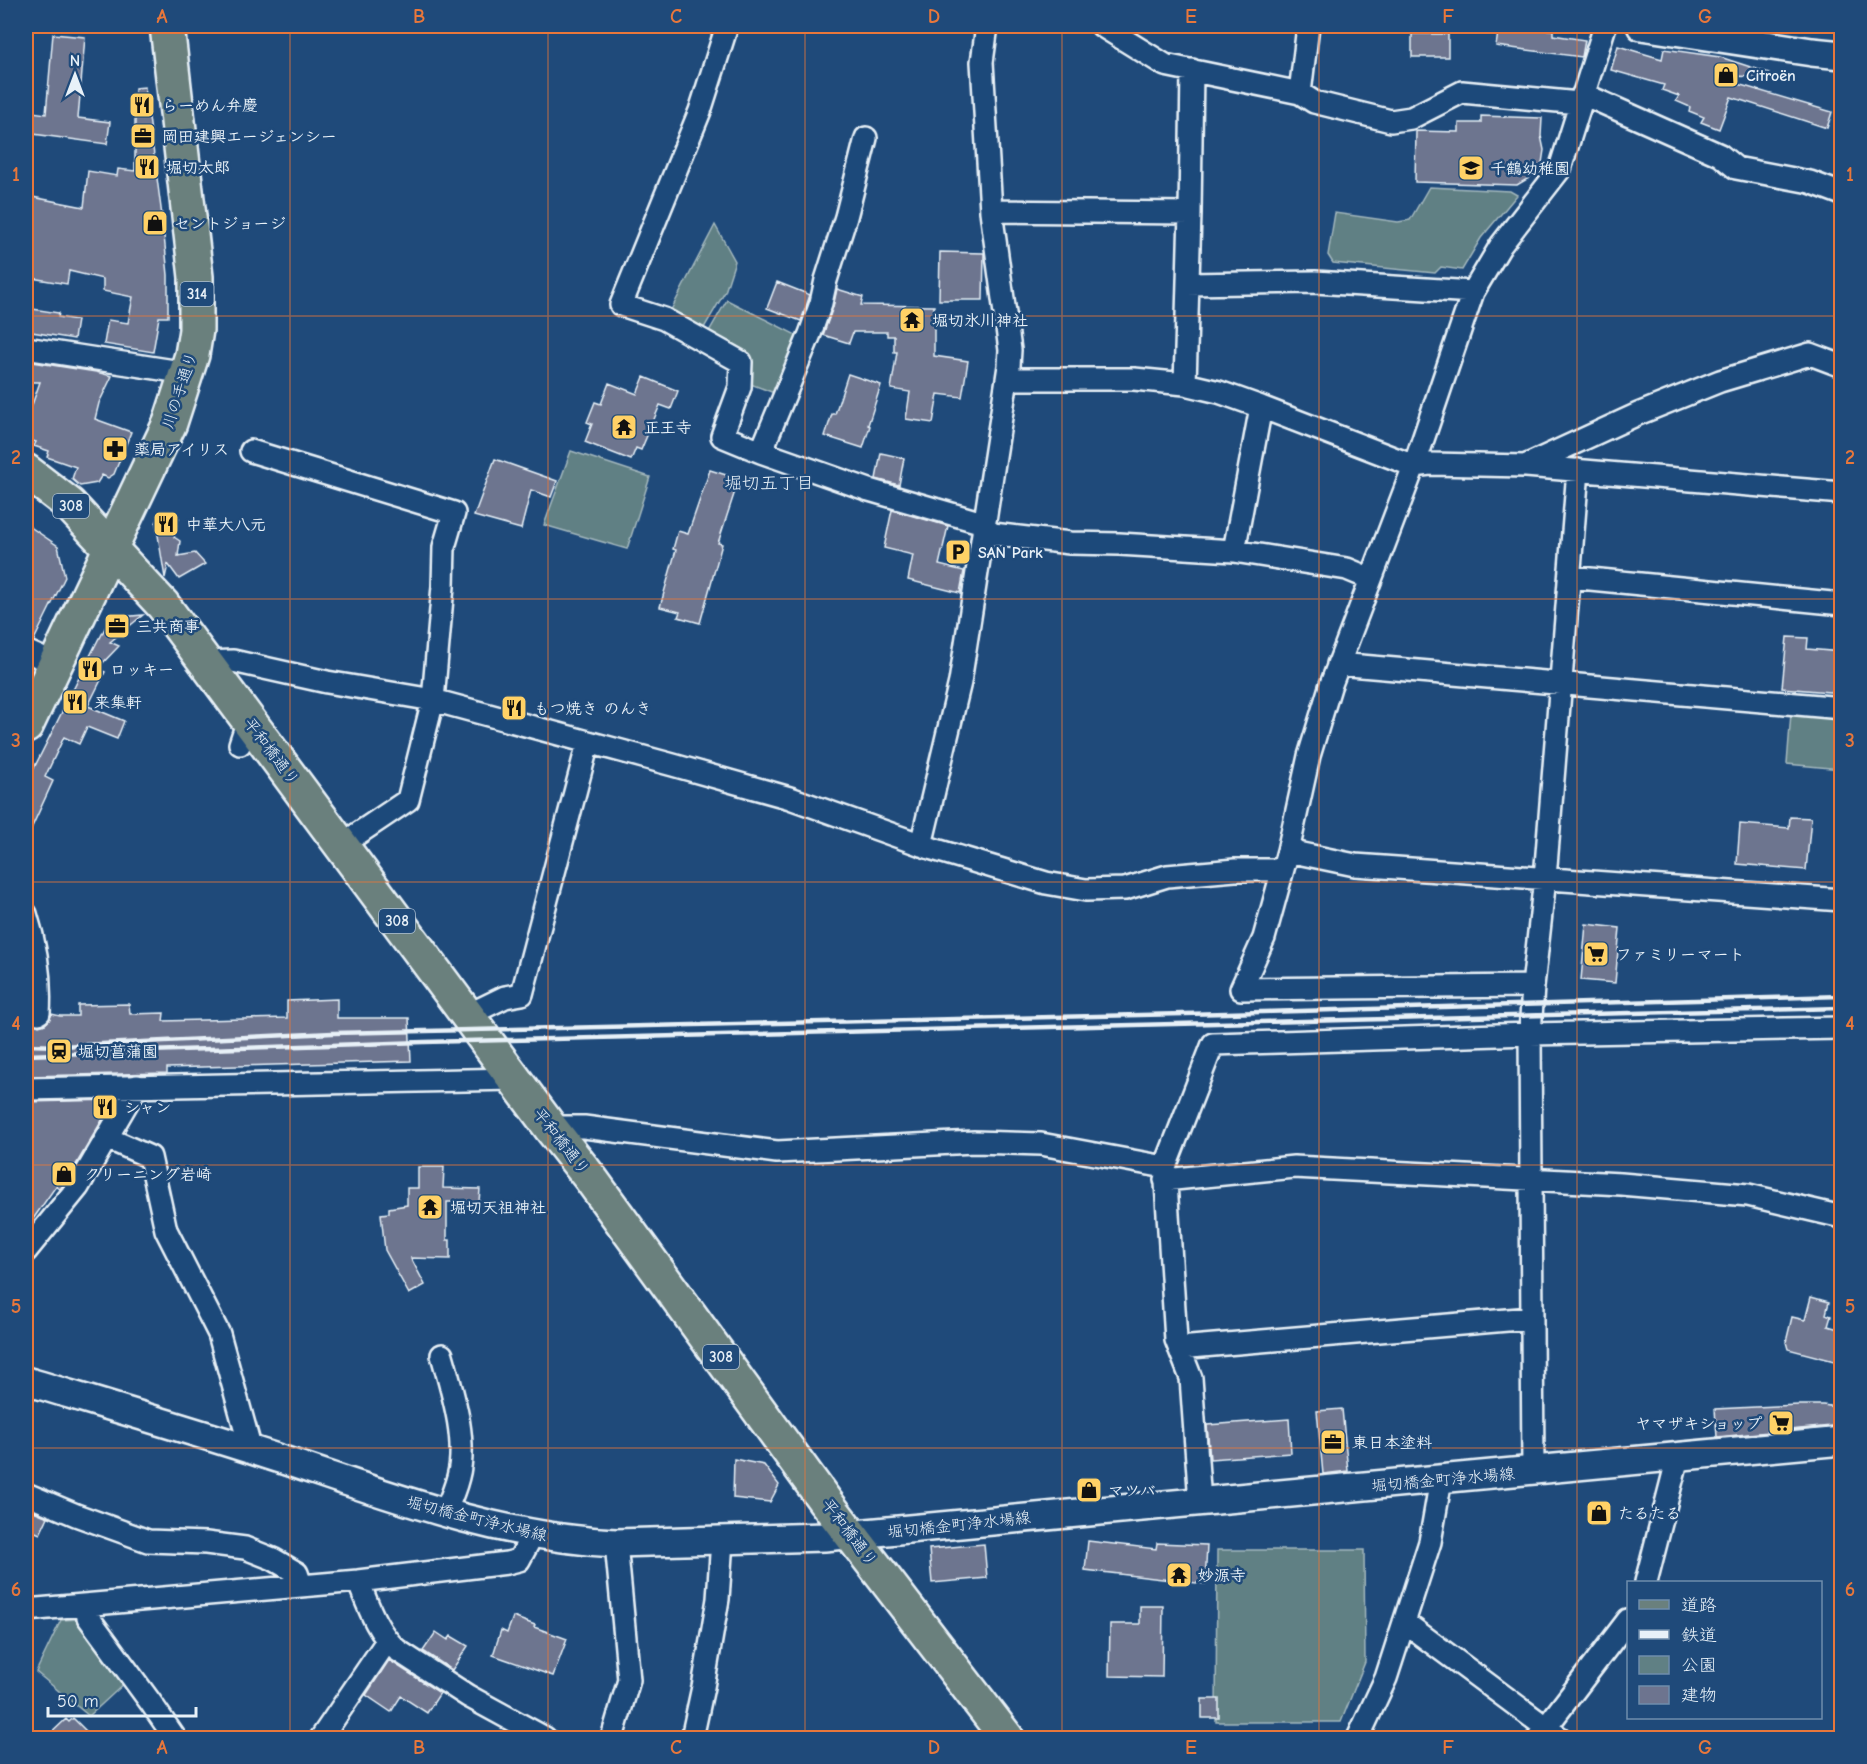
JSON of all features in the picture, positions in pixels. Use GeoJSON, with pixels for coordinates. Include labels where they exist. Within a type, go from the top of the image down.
{"type":"FeatureCollection","features":[{"type":"Feature","properties":{"kind":"main road","name":"川の手通り"},"geometry":{"type":"LineString","coordinates":[[26,726],[170,423],[192,355],[196,330],[196,277],[167,26]]}},
{"type":"Feature","properties":{"kind":"main road","name":"平和橋通り"},"geometry":{"type":"LineString","coordinates":[[26,471],[69,504],[163,605],[205,662],[244,732],[341,845],[591,1179],[852,1535],[1007,1738]]}},
{"type":"Feature","properties":{"kind":"main road","name":"平和橋通り"},"geometry":{"type":"LineString","coordinates":[[26,494],[58,518],[110,548]]}},
{"type":"Feature","properties":{"kind":"street"},"geometry":{"type":"LineString","coordinates":[[727,26],[700,111],[621,305],[664,319],[741,362],[741,387],[722,436],[869,490],[976,521],[993,534],[1070,543],[1234,551],[1347,569],[1371,579]]}},
{"type":"Feature","properties":{"kind":"street"},"geometry":{"type":"LineString","coordinates":[[921,845],[960,682],[1010,350],[991,211],[982,62],[987,26]]}},
{"type":"Feature","properties":{"kind":"street"},"geometry":{"type":"LineString","coordinates":[[1102,26],[1165,65],[1300,93],[1314,102],[1391,122],[1411,118],[1462,92],[1581,98],[1720,155],[1736,168],[1810,182],[1842,194]]}},
{"type":"Feature","properties":{"kind":"street"},"geometry":{"type":"LineString","coordinates":[[1300,93],[1308,26]]}},
{"type":"Feature","properties":{"kind":"street"},"geometry":{"type":"LineString","coordinates":[[1533,986],[1241,989],[1264,938],[1309,756],[1338,664],[1413,466],[1473,292],[1501,245],[1560,169],[1605,26]]}},
{"type":"Feature","properties":{"kind":"street"},"geometry":{"type":"LineString","coordinates":[[1641,26],[1842,55]]}},
{"type":"Feature","properties":{"kind":"street"},"geometry":{"type":"LineString","coordinates":[[1185,384],[1192,70]]}},
{"type":"Feature","properties":{"kind":"street"},"geometry":{"type":"LineString","coordinates":[[761,452],[821,303],[866,138]]}},
{"type":"Feature","properties":{"kind":"street"},"geometry":{"type":"LineString","coordinates":[[991,211],[1190,213]]}},
{"type":"Feature","properties":{"kind":"street"},"geometry":{"type":"LineString","coordinates":[[1188,284],[1315,282],[1473,292]]}},
{"type":"Feature","properties":{"kind":"street"},"geometry":{"type":"LineString","coordinates":[[26,348],[187,372]]}},
{"type":"Feature","properties":{"kind":"street"},"geometry":{"type":"LineString","coordinates":[[1526,466],[1638,414],[1720,381],[1810,354],[1842,366]]}},
{"type":"Feature","properties":{"kind":"street"},"geometry":{"type":"LineString","coordinates":[[1007,380],[1134,379],[1185,384],[1219,392],[1261,407],[1413,466],[1430,464],[1526,466],[1842,493]]}},
{"type":"Feature","properties":{"kind":"street"},"geometry":{"type":"LineString","coordinates":[[1234,551],[1261,407]]}},
{"type":"Feature","properties":{"kind":"street"},"geometry":{"type":"LineString","coordinates":[[251,451],[454,513],[444,548],[433,700],[408,800],[341,845]]}},
{"type":"Feature","properties":{"kind":"street"},"geometry":{"type":"LineString","coordinates":[[1533,1470],[1530,1034],[1578,470]]}},
{"type":"Feature","properties":{"kind":"street"},"geometry":{"type":"LineString","coordinates":[[1570,577],[1842,604]]}},
{"type":"Feature","properties":{"kind":"street"},"geometry":{"type":"LineString","coordinates":[[26,651],[55,664]]}},
{"type":"Feature","properties":{"kind":"street"},"geometry":{"type":"LineString","coordinates":[[205,662],[233,662],[327,682],[433,700],[790,798],[921,845],[1046,884],[1086,890],[1125,889],[1167,876],[1235,870],[1285,860],[1842,900]]}},
{"type":"Feature","properties":{"kind":"street"},"geometry":{"type":"LineString","coordinates":[[1338,664],[1842,708]]}},
{"type":"Feature","properties":{"kind":"street"},"geometry":{"type":"LineString","coordinates":[[468,1015],[505,997],[522,993],[588,743]]}},
{"type":"Feature","properties":{"kind":"street"},"geometry":{"type":"LineString","coordinates":[[26,914],[34,941],[40,1000],[39,1013]]}},
{"type":"Feature","properties":{"kind":"street"},"geometry":{"type":"LineString","coordinates":[[1200,1502],[1191,1378],[1176,1340],[1165,1173],[1213,1044],[1530,1034],[1842,1028]]}},
{"type":"Feature","properties":{"kind":"street"},"geometry":{"type":"LineString","coordinates":[[26,1089],[515,1079]]}},
{"type":"Feature","properties":{"kind":"street"},"geometry":{"type":"LineString","coordinates":[[26,1251],[78,1187],[137,1086]]}},
{"type":"Feature","properties":{"kind":"street"},"geometry":{"type":"LineString","coordinates":[[550,1127],[584,1127],[777,1152],[974,1142],[1041,1144],[1165,1173],[1294,1167],[1621,1184],[1748,1195],[1842,1217]]}},
{"type":"Feature","properties":{"kind":"street"},"geometry":{"type":"LineString","coordinates":[[107,1138],[150,1157],[166,1230],[219,1335],[251,1450]]}},
{"type":"Feature","properties":{"kind":"street"},"geometry":{"type":"LineString","coordinates":[[1179,1348],[1531,1318]]}},
{"type":"Feature","properties":{"kind":"street"},"geometry":{"type":"LineString","coordinates":[[442,1355],[457,1409],[461,1454],[459,1475],[445,1512]]}},
{"type":"Feature","properties":{"kind":"street","name":"堀切橋金町浄水場線"},"geometry":{"type":"LineString","coordinates":[[26,1381],[445,1512],[533,1534],[587,1542],[616,1543],[852,1535],[1842,1442]]}},
{"type":"Feature","properties":{"kind":"street"},"geometry":{"type":"LineString","coordinates":[[1646,1581],[1677,1457]]}},
{"type":"Feature","properties":{"kind":"street"},"geometry":{"type":"LineString","coordinates":[[1358,1738],[1386,1678],[1430,1542],[1441,1479]]}},
{"type":"Feature","properties":{"kind":"street"},"geometry":{"type":"LineString","coordinates":[[26,1494],[148,1541],[206,1543],[245,1548],[273,1559],[297,1573],[301,1585]]}},
{"type":"Feature","properties":{"kind":"street"},"geometry":{"type":"LineString","coordinates":[[26,1610],[358,1581],[467,1569],[519,1560],[533,1534]]}},
{"type":"Feature","properties":{"kind":"street"},"geometry":{"type":"LineString","coordinates":[[692,1738],[704,1687],[718,1599],[722,1540]]}},
{"type":"Feature","properties":{"kind":"street"},"geometry":{"type":"LineString","coordinates":[[612,1738],[628,1680],[616,1543]]}},
{"type":"Feature","properties":{"kind":"street"},"geometry":{"type":"LineString","coordinates":[[358,1581],[387,1641],[397,1650],[468,1696],[545,1738]]}},
{"type":"Feature","properties":{"kind":"street"},"geometry":{"type":"LineString","coordinates":[[85,1605],[88,1617],[175,1738]]}},
{"type":"Feature","properties":{"kind":"street"},"geometry":{"type":"LineString","coordinates":[[1404,1622],[1548,1735],[1627,1623]]}},
{"type":"Feature","properties":{"kind":"street"},"geometry":{"type":"LineString","coordinates":[[321,1738],[387,1641]]}},
{"type":"Feature","properties":{"kind":"green space"},"geometry":{"type":"Polygon","coordinates":[[[1429,187],[1510,191],[1517,195],[1481,238],[1462,270],[1441,267],[1435,273],[1333,263],[1328,255],[1335,213],[1398,222],[1410,220],[1429,187]]]}},
{"type":"Feature","properties":{"kind":"green space"},"geometry":{"type":"Polygon","coordinates":[[[715,225],[735,261],[725,292],[701,333],[669,314],[715,225]]]}},
{"type":"Feature","properties":{"kind":"green space"},"geometry":{"type":"Polygon","coordinates":[[[727,300],[800,337],[777,394],[748,383],[752,366],[750,357],[707,335],[727,300]]]}},
{"type":"Feature","properties":{"kind":"green space"},"geometry":{"type":"Polygon","coordinates":[[[571,451],[650,477],[627,549],[544,525],[571,451]]]}},
{"type":"Feature","properties":{"kind":"green space"},"geometry":{"type":"Polygon","coordinates":[[[1791,713],[1841,718],[1841,769],[1787,764],[1791,713]]]}},
{"type":"Feature","properties":{"kind":"green space"},"geometry":{"type":"Polygon","coordinates":[[[1217,1550],[1364,1550],[1365,1662],[1341,1722],[1216,1722],[1217,1550]]]}},
{"type":"Feature","properties":{"kind":"green space"},"geometry":{"type":"Polygon","coordinates":[[[80,1619],[126,1682],[89,1716],[36,1672],[61,1620],[80,1619]]]}},
{"type":"Feature","properties":{"kind":"building"},"geometry":{"type":"Polygon","coordinates":[[[1499,26],[1553,30],[1553,35],[1585,40],[1582,57],[1496,46],[1499,26]]]}},
{"type":"Feature","properties":{"kind":"building"},"geometry":{"type":"Polygon","coordinates":[[[53,34],[85,37],[78,118],[110,122],[107,144],[26,133],[26,111],[46,114],[53,34]]]}},
{"type":"Feature","properties":{"kind":"building"},"geometry":{"type":"Polygon","coordinates":[[[1412,34],[1448,34],[1448,57],[1412,57],[1412,34]]]}},
{"type":"Feature","properties":{"kind":"building"},"geometry":{"type":"Polygon","coordinates":[[[1618,46],[1662,59],[1664,49],[1720,57],[1769,73],[1768,77],[1725,76],[1724,80],[1832,112],[1827,128],[1731,97],[1719,129],[1701,122],[1704,117],[1689,111],[1690,107],[1676,101],[1679,96],[1662,90],[1664,85],[1611,70],[1618,46]]]}},
{"type":"Feature","properties":{"kind":"building"},"geometry":{"type":"Polygon","coordinates":[[[145,87],[168,275],[168,317],[159,317],[153,352],[104,344],[108,320],[128,323],[133,297],[103,291],[103,279],[69,271],[67,284],[26,277],[27,196],[84,207],[88,171],[117,176],[118,169],[135,171],[135,88],[145,87]]]}},
{"type":"Feature","properties":{"kind":"building"},"geometry":{"type":"Polygon","coordinates":[[[1481,116],[1542,118],[1541,136],[1544,150],[1542,163],[1529,178],[1517,185],[1415,182],[1416,131],[1459,132],[1459,123],[1481,123],[1481,116]]]}},
{"type":"Feature","properties":{"kind":"building"},"geometry":{"type":"Polygon","coordinates":[[[940,252],[984,253],[983,300],[939,300],[940,252]]]}},
{"type":"Feature","properties":{"kind":"building"},"geometry":{"type":"Polygon","coordinates":[[[777,282],[810,295],[801,321],[767,308],[777,282]]]}},
{"type":"Feature","properties":{"kind":"building"},"geometry":{"type":"Polygon","coordinates":[[[837,289],[863,297],[861,305],[934,306],[934,356],[968,361],[962,397],[938,394],[933,423],[906,419],[910,392],[891,389],[897,352],[894,352],[894,336],[887,336],[887,332],[853,332],[849,343],[823,335],[837,289]]]}},
{"type":"Feature","properties":{"kind":"building"},"geometry":{"type":"Polygon","coordinates":[[[26,308],[59,313],[58,317],[77,320],[74,339],[26,331],[26,308]]]}},
{"type":"Feature","properties":{"kind":"building"},"geometry":{"type":"Polygon","coordinates":[[[26,361],[112,376],[99,403],[95,419],[131,432],[114,474],[108,478],[102,475],[97,483],[80,486],[72,479],[76,467],[47,457],[49,451],[34,446],[36,442],[26,439],[26,422],[40,382],[26,382],[26,361]]]}},
{"type":"Feature","properties":{"kind":"building"},"geometry":{"type":"Polygon","coordinates":[[[848,374],[881,385],[863,448],[825,436],[848,374]]]}},
{"type":"Feature","properties":{"kind":"building"},"geometry":{"type":"Polygon","coordinates":[[[644,377],[678,391],[671,409],[660,405],[641,450],[636,448],[631,460],[585,442],[592,424],[587,422],[595,402],[601,404],[609,383],[637,394],[644,377]]]}},
{"type":"Feature","properties":{"kind":"building"},"geometry":{"type":"Polygon","coordinates":[[[881,453],[904,458],[899,485],[876,479],[881,453]]]}},
{"type":"Feature","properties":{"kind":"building"},"geometry":{"type":"Polygon","coordinates":[[[495,459],[557,481],[551,497],[531,490],[521,529],[474,516],[495,459]]]}},
{"type":"Feature","properties":{"kind":"building"},"geometry":{"type":"Polygon","coordinates":[[[710,470],[739,479],[718,543],[722,544],[700,623],[678,617],[680,612],[660,607],[676,550],[673,549],[678,531],[688,534],[710,470]]]}},
{"type":"Feature","properties":{"kind":"building"},"geometry":{"type":"Polygon","coordinates":[[[892,510],[948,526],[939,565],[964,571],[960,593],[908,580],[913,555],[884,548],[892,510]]]}},
{"type":"Feature","properties":{"kind":"building"},"geometry":{"type":"Polygon","coordinates":[[[162,512],[179,518],[174,537],[180,541],[178,556],[195,553],[205,564],[179,579],[168,564],[165,578],[156,523],[162,512]]]}},
{"type":"Feature","properties":{"kind":"building"},"geometry":{"type":"Polygon","coordinates":[[[26,524],[58,546],[65,577],[34,640],[26,638],[26,524]]]}},
{"type":"Feature","properties":{"kind":"building"},"geometry":{"type":"Polygon","coordinates":[[[143,615],[110,642],[119,646],[97,669],[105,672],[88,706],[124,721],[117,739],[87,727],[79,744],[64,737],[45,777],[53,781],[26,840],[26,784],[99,638],[110,618],[143,615]]]}},
{"type":"Feature","properties":{"kind":"building"},"geometry":{"type":"Polygon","coordinates":[[[1787,637],[1808,638],[1807,649],[1842,652],[1842,693],[1782,688],[1787,637]]]}},
{"type":"Feature","properties":{"kind":"building"},"geometry":{"type":"Polygon","coordinates":[[[1790,817],[1811,818],[1806,870],[1737,864],[1740,824],[1789,828],[1790,817]]]}},
{"type":"Feature","properties":{"kind":"building"},"geometry":{"type":"Polygon","coordinates":[[[1586,924],[1620,928],[1615,983],[1581,980],[1586,924]]]}},
{"type":"Feature","properties":{"kind":"building"},"geometry":{"type":"Polygon","coordinates":[[[337,999],[337,1018],[409,1018],[411,1061],[167,1068],[167,1073],[26,1076],[26,1013],[32,1023],[39,1026],[45,1024],[52,1014],[78,1016],[78,1005],[129,1004],[130,1014],[164,1013],[163,1021],[287,1018],[287,1001],[337,999]]]}},
{"type":"Feature","properties":{"kind":"building"},"geometry":{"type":"Polygon","coordinates":[[[114,1100],[67,1180],[60,1189],[56,1186],[26,1229],[26,1102],[114,1100]]]}},
{"type":"Feature","properties":{"kind":"building"},"geometry":{"type":"Polygon","coordinates":[[[418,1167],[444,1167],[443,1188],[480,1189],[479,1202],[447,1202],[447,1240],[450,1240],[450,1259],[411,1258],[425,1285],[409,1294],[385,1250],[381,1214],[389,1213],[389,1208],[407,1205],[407,1188],[418,1188],[418,1167]]]}},
{"type":"Feature","properties":{"kind":"building"},"geometry":{"type":"Polygon","coordinates":[[[1811,1297],[1829,1302],[1826,1314],[1831,1316],[1828,1326],[1842,1330],[1842,1363],[1788,1349],[1786,1342],[1792,1317],[1805,1320],[1811,1297]]]}},
{"type":"Feature","properties":{"kind":"building"},"geometry":{"type":"Polygon","coordinates":[[[1799,1405],[1842,1408],[1842,1425],[1717,1437],[1715,1409],[1799,1405]]]}},
{"type":"Feature","properties":{"kind":"building"},"geometry":{"type":"Polygon","coordinates":[[[1342,1409],[1348,1471],[1323,1474],[1317,1411],[1342,1409]]]}},
{"type":"Feature","properties":{"kind":"building"},"geometry":{"type":"Polygon","coordinates":[[[1289,1419],[1291,1453],[1210,1459],[1207,1425],[1289,1419]]]}},
{"type":"Feature","properties":{"kind":"building"},"geometry":{"type":"Polygon","coordinates":[[[734,1459],[764,1465],[779,1485],[770,1502],[733,1498],[734,1459]]]}},
{"type":"Feature","properties":{"kind":"building"},"geometry":{"type":"Polygon","coordinates":[[[26,1508],[48,1517],[40,1534],[26,1528],[26,1508]]]}},
{"type":"Feature","properties":{"kind":"building"},"geometry":{"type":"Polygon","coordinates":[[[1088,1541],[1156,1549],[1157,1543],[1207,1545],[1205,1584],[1085,1570],[1088,1541]]]}},
{"type":"Feature","properties":{"kind":"building"},"geometry":{"type":"Polygon","coordinates":[[[984,1544],[987,1578],[932,1583],[929,1549],[984,1544]]]}},
{"type":"Feature","properties":{"kind":"building"},"geometry":{"type":"Polygon","coordinates":[[[1140,1606],[1163,1606],[1162,1677],[1109,1676],[1110,1624],[1140,1624],[1140,1606]]]}},
{"type":"Feature","properties":{"kind":"building"},"geometry":{"type":"Polygon","coordinates":[[[513,1617],[567,1639],[553,1676],[493,1655],[501,1630],[507,1633],[513,1617]]]}},
{"type":"Feature","properties":{"kind":"building"},"geometry":{"type":"Polygon","coordinates":[[[436,1632],[448,1640],[451,1636],[468,1646],[452,1670],[423,1651],[436,1632]]]}},
{"type":"Feature","properties":{"kind":"building"},"geometry":{"type":"Polygon","coordinates":[[[389,1660],[440,1693],[427,1713],[401,1696],[391,1712],[366,1695],[389,1660]]]}},
{"type":"Feature","properties":{"kind":"building"},"geometry":{"type":"Polygon","coordinates":[[[1202,1699],[1219,1699],[1219,1718],[1202,1718],[1202,1699]]]}},
{"type":"Feature","properties":{"kind":"building"},"geometry":{"type":"Polygon","coordinates":[[[73,1718],[93,1738],[46,1738],[66,1719],[69,1722],[73,1718]]]}},
{"type":"Feature","properties":{"kind":"railway"},"geometry":{"type":"LineString","coordinates":[[26,1045],[60,1046],[333,1033],[1227,1013],[1842,996]]}},
{"type":"Feature","properties":{"kind":"railway"},"geometry":{"type":"LineString","coordinates":[[26,1055],[424,1042],[1842,1008]]}},
{"type":"Feature","properties":{"kind":"place","name":"Citroën"},"geometry":{"type":"Point","coordinates":[1726,75]}},
{"type":"Feature","properties":{"kind":"place","name":"らーめん弁慶"},"geometry":{"type":"Point","coordinates":[142,105]}},
{"type":"Feature","properties":{"kind":"place","name":"岡田建興エージェンシー"},"geometry":{"type":"Point","coordinates":[143,136]}},
{"type":"Feature","properties":{"kind":"place","name":"堀切太郎"},"geometry":{"type":"Point","coordinates":[147,167]}},
{"type":"Feature","properties":{"kind":"place","name":"千鶴幼稚園"},"geometry":{"type":"Point","coordinates":[1471,168]}},
{"type":"Feature","properties":{"kind":"place","name":"セントジョージ"},"geometry":{"type":"Point","coordinates":[155,223]}},
{"type":"Feature","properties":{"kind":"place","name":"堀切氷川神社"},"geometry":{"type":"Point","coordinates":[912,320]}},
{"type":"Feature","properties":{"kind":"place","name":"正王寺"},"geometry":{"type":"Point","coordinates":[624,427]}},
{"type":"Feature","properties":{"kind":"place","name":"薬局アイリス"},"geometry":{"type":"Point","coordinates":[115,449]}},
{"type":"Feature","properties":{"kind":"place","name":"中華大八元"},"geometry":{"type":"Point","coordinates":[166,524]}},
{"type":"Feature","properties":{"kind":"place","name":"SAN Park"},"geometry":{"type":"Point","coordinates":[958,552]}},
{"type":"Feature","properties":{"kind":"place","name":"三共商事"},"geometry":{"type":"Point","coordinates":[117,626]}},
{"type":"Feature","properties":{"kind":"place","name":"ロッキー"},"geometry":{"type":"Point","coordinates":[90,669]}},
{"type":"Feature","properties":{"kind":"place","name":"来集軒"},"geometry":{"type":"Point","coordinates":[75,702]}},
{"type":"Feature","properties":{"kind":"place","name":"もつ焼き のんき"},"geometry":{"type":"Point","coordinates":[514,708]}},
{"type":"Feature","properties":{"kind":"place","name":"ファミリーマート"},"geometry":{"type":"Point","coordinates":[1596,954]}},
{"type":"Feature","properties":{"kind":"place","name":"堀切菖蒲園"},"geometry":{"type":"Point","coordinates":[59,1051]}},
{"type":"Feature","properties":{"kind":"place","name":"シャン"},"geometry":{"type":"Point","coordinates":[105,1107]}},
{"type":"Feature","properties":{"kind":"place","name":"クリーニング岩崎"},"geometry":{"type":"Point","coordinates":[64,1174]}},
{"type":"Feature","properties":{"kind":"place","name":"堀切天祖神社"},"geometry":{"type":"Point","coordinates":[430,1207]}},
{"type":"Feature","properties":{"kind":"place","name":"ヤマザキショップ"},"geometry":{"type":"Point","coordinates":[1781,1423]}},
{"type":"Feature","properties":{"kind":"place","name":"東日本塗料"},"geometry":{"type":"Point","coordinates":[1333,1442]}},
{"type":"Feature","properties":{"kind":"place","name":"マツバ"},"geometry":{"type":"Point","coordinates":[1089,1490]}},
{"type":"Feature","properties":{"kind":"place","name":"たるたる"},"geometry":{"type":"Point","coordinates":[1599,1513]}},
{"type":"Feature","properties":{"kind":"place","name":"妙源寺"},"geometry":{"type":"Point","coordinates":[1179,1575]}},
{"type":"Feature","properties":{"kind":"district","name":"堀切五丁目"},"geometry":{"type":"Point","coordinates":[769,483]}}]}
